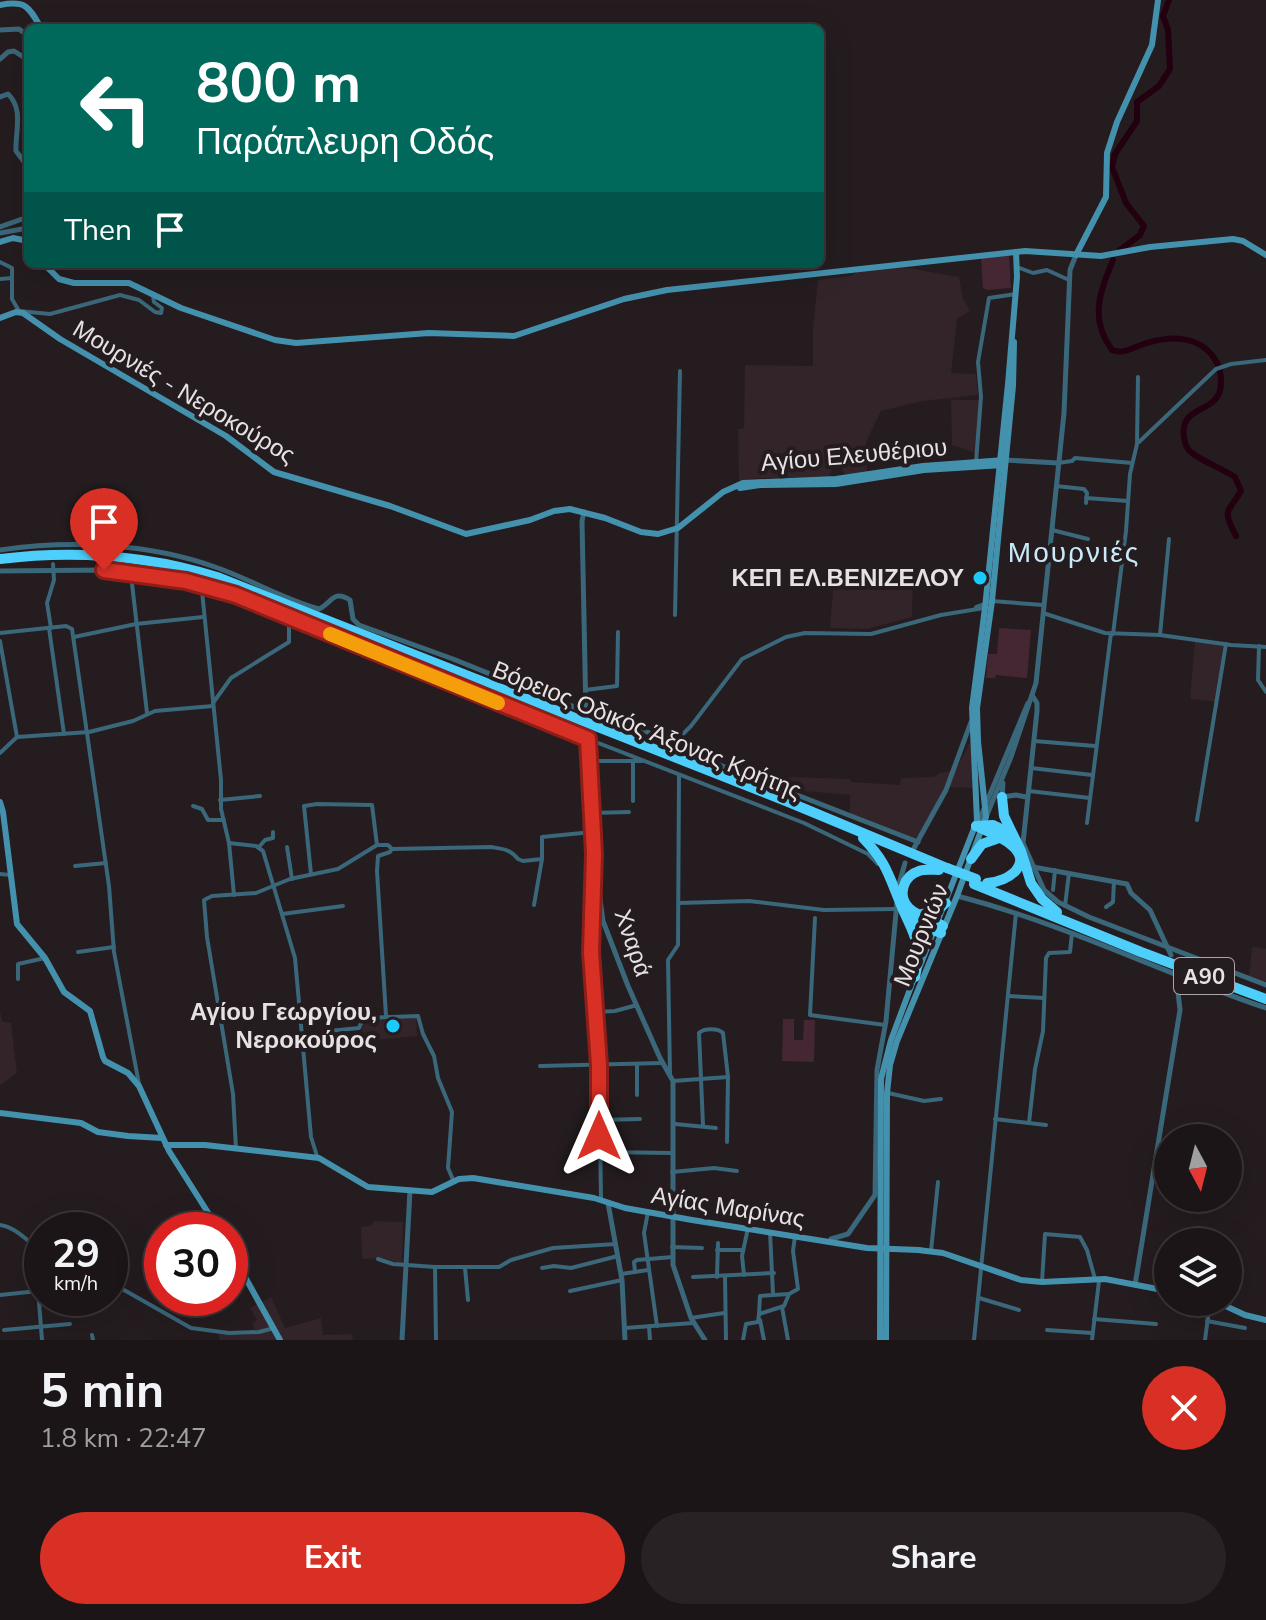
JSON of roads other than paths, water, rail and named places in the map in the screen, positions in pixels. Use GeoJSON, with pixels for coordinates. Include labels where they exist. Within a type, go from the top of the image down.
{"type":"FeatureCollection","features":[{"type":"Feature","properties":{"kind":"highway","name":"Βόρειος Οδικός Άξονας Κρήτης"},"geometry":{"type":"LineString","coordinates":[[0,561],[87,555],[167,564],[234,582],[352,626],[786,801],[944,870]]}},
{"type":"Feature","properties":{"kind":"highway","name":"Βόρειος Οδικός Άξονας Κρήτης"},"geometry":{"type":"LineString","coordinates":[[0,561],[69,559],[123,562],[225,584],[944,870],[1061,909],[1266,996]]}},
{"type":"Feature","properties":{"kind":"highway"},"geometry":{"type":"LineString","coordinates":[[1002,797],[1004,816],[1031,883],[1042,899],[1061,909]]}},
{"type":"Feature","properties":{"kind":"highway"},"geometry":{"type":"LineString","coordinates":[[984,822],[1013,835]]}},
{"type":"Feature","properties":{"kind":"highway"},"geometry":{"type":"LineString","coordinates":[[979,882],[1007,880],[1018,866],[1016,850],[984,822]]}},
{"type":"Feature","properties":{"kind":"highway"},"geometry":{"type":"LineString","coordinates":[[863,838],[888,868],[898,907],[919,948],[915,977]]}},
{"type":"Feature","properties":{"kind":"highway"},"geometry":{"type":"LineString","coordinates":[[971,859],[982,844],[999,838]]}},
{"type":"Feature","properties":{"kind":"highway"},"geometry":{"type":"LineString","coordinates":[[939,928],[904,902],[905,882],[920,871],[944,870]]}},
{"type":"Feature","properties":{"kind":"highway","name":"Βόρειος Οδικός Άξονας Κρήτης"},"geometry":{"type":"LineString","coordinates":[[979,882],[1141,952],[1266,996]]}},
{"type":"Feature","properties":{"kind":"highway"},"geometry":{"type":"LineString","coordinates":[[920,915],[931,913],[946,903]]}},
{"type":"Feature","properties":{"kind":"highway"},"geometry":{"type":"LineString","coordinates":[[898,907],[920,925],[939,928]]}},
{"type":"Feature","properties":{"kind":"main road"},"geometry":{"type":"LineString","coordinates":[[1076,255],[1106,197],[1107,153],[1117,122],[1152,45],[1158,0]]}},
{"type":"Feature","properties":{"kind":"main road"},"geometry":{"type":"LineString","coordinates":[[0,5],[13,2],[27,6],[38,24]]}},
{"type":"Feature","properties":{"kind":"main road"},"geometry":{"type":"LineString","coordinates":[[0,242],[13,238],[24,240]]}},
{"type":"Feature","properties":{"kind":"main road"},"geometry":{"type":"LineString","coordinates":[[47,268],[54,276],[67,282],[125,282],[181,308],[290,343],[429,333],[514,336],[652,292],[1034,250],[1110,256],[1150,247],[1233,239],[1243,241],[1266,255]]}},
{"type":"Feature","properties":{"kind":"main road"},"geometry":{"type":"LineString","coordinates":[[883,1340],[881,1079],[915,977],[984,822],[971,741],[1005,465],[1016,252]]}},
{"type":"Feature","properties":{"kind":"main road"},"geometry":{"type":"LineString","coordinates":[[0,318],[19,311]]}},
{"type":"Feature","properties":{"kind":"main road","name":"Μουρνιές - Νεροκούρος"},"geometry":{"type":"LineString","coordinates":[[19,311],[60,339],[226,436],[264,465],[285,476],[390,506],[466,534],[530,520],[560,509],[585,511]]}},
{"type":"Feature","properties":{"kind":"main road","name":"Αγίου Ελευθέριου"},"geometry":{"type":"LineString","coordinates":[[678,528],[735,486],[752,482],[836,479],[923,466],[976,462],[1005,465]]}},
{"type":"Feature","properties":{"kind":"main road","name":"Αγίου Ελευθέριου"},"geometry":{"type":"LineString","coordinates":[[711,501],[752,486],[838,484],[924,470],[1005,465]]}},
{"type":"Feature","properties":{"kind":"main road"},"geometry":{"type":"LineString","coordinates":[[585,511],[648,534],[667,533],[678,528]]}},
{"type":"Feature","properties":{"kind":"main road"},"geometry":{"type":"LineString","coordinates":[[984,822],[978,800],[971,722],[989,604]]}},
{"type":"Feature","properties":{"kind":"main road"},"geometry":{"type":"LineString","coordinates":[[0,802],[17,924],[45,958],[64,992],[90,1011],[105,1061],[128,1073],[139,1086],[162,1138],[208,1212]]}},
{"type":"Feature","properties":{"kind":"main road","name":"Μουρνιών"},"geometry":{"type":"LineString","coordinates":[[883,1236],[890,1065],[939,928],[957,896],[984,822]]}},
{"type":"Feature","properties":{"kind":"main road"},"geometry":{"type":"LineString","coordinates":[[885,1024],[897,1024]]}},
{"type":"Feature","properties":{"kind":"main road"},"geometry":{"type":"LineString","coordinates":[[0,1113],[81,1123],[98,1132],[162,1138]]}},
{"type":"Feature","properties":{"kind":"main road","name":"Αγίας Μαρίνας"},"geometry":{"type":"LineString","coordinates":[[166,1145],[205,1145],[319,1158],[360,1184],[410,1190],[432,1192],[473,1178],[672,1217],[870,1246],[931,1251],[1015,1278],[1042,1282],[1097,1278],[1154,1288]]}},
{"type":"Feature","properties":{"kind":"main road"},"geometry":{"type":"LineString","coordinates":[[883,1236],[870,1246],[883,1259]]}},
{"type":"Feature","properties":{"kind":"main road"},"geometry":{"type":"LineString","coordinates":[[883,1236],[896,1248],[883,1259]]}},
{"type":"Feature","properties":{"kind":"main road","name":"Αγίας Μαρίνας"},"geometry":{"type":"LineString","coordinates":[[819,1239],[870,1246]]}},
{"type":"Feature","properties":{"kind":"main road"},"geometry":{"type":"LineString","coordinates":[[248,1282],[280,1340]]}},
{"type":"Feature","properties":{"kind":"main road"},"geometry":{"type":"LineString","coordinates":[[1242,1314],[1266,1320]]}},
{"type":"Feature","properties":{"kind":"street"},"geometry":{"type":"LineString","coordinates":[[0,30],[19,29],[24,33]]}},
{"type":"Feature","properties":{"kind":"street"},"geometry":{"type":"LineString","coordinates":[[0,59],[14,51],[24,57]]}},
{"type":"Feature","properties":{"kind":"street"},"geometry":{"type":"LineString","coordinates":[[0,97],[8,94],[15,103],[18,113],[16,151],[24,162]]}},
{"type":"Feature","properties":{"kind":"street"},"geometry":{"type":"LineString","coordinates":[[0,227],[24,218]]}},
{"type":"Feature","properties":{"kind":"street"},"geometry":{"type":"LineString","coordinates":[[0,233],[24,228]]}},
{"type":"Feature","properties":{"kind":"street"},"geometry":{"type":"LineString","coordinates":[[1076,255],[1069,280],[1066,391],[1032,695],[1037,703],[1023,846],[1044,890],[1061,909],[1170,952],[1266,985]]}},
{"type":"Feature","properties":{"kind":"street"},"geometry":{"type":"LineString","coordinates":[[0,262],[12,268],[12,299],[19,311],[50,314],[120,295],[139,300],[159,314],[162,308],[154,302],[153,296]]}},
{"type":"Feature","properties":{"kind":"street"},"geometry":{"type":"LineString","coordinates":[[1017,267],[1033,273],[1047,270],[1069,280]]}},
{"type":"Feature","properties":{"kind":"street"},"geometry":{"type":"LineString","coordinates":[[0,279],[12,278]]}},
{"type":"Feature","properties":{"kind":"street"},"geometry":{"type":"LineString","coordinates":[[976,462],[981,397],[978,362],[989,298],[1016,294]]}},
{"type":"Feature","properties":{"kind":"street"},"geometry":{"type":"LineString","coordinates":[[1137,444],[1219,368],[1266,360]]}},
{"type":"Feature","properties":{"kind":"street"},"geometry":{"type":"LineString","coordinates":[[675,615],[680,371]]}},
{"type":"Feature","properties":{"kind":"street"},"geometry":{"type":"LineString","coordinates":[[1087,823],[1095,746],[1124,550],[1132,463],[1137,444],[1138,377]]}},
{"type":"Feature","properties":{"kind":"street"},"geometry":{"type":"LineString","coordinates":[[1005,465],[1058,463],[1075,458],[1132,463]]}},
{"type":"Feature","properties":{"kind":"street"},"geometry":{"type":"LineString","coordinates":[[1056,486],[1084,489],[1086,500],[1128,501]]}},
{"type":"Feature","properties":{"kind":"street"},"geometry":{"type":"LineString","coordinates":[[585,511],[582,521],[586,714]]}},
{"type":"Feature","properties":{"kind":"street"},"geometry":{"type":"LineString","coordinates":[[1051,529],[1088,539]]}},
{"type":"Feature","properties":{"kind":"street"},"geometry":{"type":"LineString","coordinates":[[1160,635],[1169,539]]}},
{"type":"Feature","properties":{"kind":"street"},"geometry":{"type":"LineString","coordinates":[[0,550],[113,546],[200,564],[314,608],[322,608],[333,596],[346,597],[352,602],[353,619],[359,625],[453,659],[586,714],[630,724],[676,748],[916,845],[971,741]]}},
{"type":"Feature","properties":{"kind":"street"},"geometry":{"type":"LineString","coordinates":[[1097,547],[1124,550]]}},
{"type":"Feature","properties":{"kind":"street"},"geometry":{"type":"LineString","coordinates":[[0,571],[53,566],[131,572],[202,583],[588,739],[671,768],[679,775],[804,823],[868,854],[884,874],[898,907],[877,1070],[875,1195],[848,1234],[831,1239]]}},
{"type":"Feature","properties":{"kind":"street"},"geometry":{"type":"LineString","coordinates":[[53,566],[54,580],[47,603],[64,734]]}},
{"type":"Feature","properties":{"kind":"street"},"geometry":{"type":"LineString","coordinates":[[131,572],[147,714]]}},
{"type":"Feature","properties":{"kind":"street"},"geometry":{"type":"LineString","coordinates":[[202,583],[221,780],[220,800],[229,843],[234,895]]}},
{"type":"Feature","properties":{"kind":"street"},"geometry":{"type":"LineString","coordinates":[[676,748],[735,665],[753,652],[786,637],[805,633],[871,634],[989,604],[1043,605]]}},
{"type":"Feature","properties":{"kind":"street"},"geometry":{"type":"LineString","coordinates":[[1043,613],[1112,634],[1160,635],[1266,647]]}},
{"type":"Feature","properties":{"kind":"street"},"geometry":{"type":"LineString","coordinates":[[213,705],[231,678],[289,642],[289,616]]}},
{"type":"Feature","properties":{"kind":"street"},"geometry":{"type":"LineString","coordinates":[[74,637],[136,624],[203,617]]}},
{"type":"Feature","properties":{"kind":"street"},"geometry":{"type":"LineString","coordinates":[[0,633],[69,626],[74,637],[106,863],[114,947],[139,1086]]}},
{"type":"Feature","properties":{"kind":"street"},"geometry":{"type":"LineString","coordinates":[[585,690],[617,686],[618,632]]}},
{"type":"Feature","properties":{"kind":"street"},"geometry":{"type":"LineString","coordinates":[[0,641],[17,737]]}},
{"type":"Feature","properties":{"kind":"street"},"geometry":{"type":"LineString","coordinates":[[1197,820],[1226,644]]}},
{"type":"Feature","properties":{"kind":"street"},"geometry":{"type":"LineString","coordinates":[[1259,646],[1258,680],[1266,692]]}},
{"type":"Feature","properties":{"kind":"street","name":"Μουρνιών"},"geometry":{"type":"LineString","coordinates":[[984,822],[1004,777],[1032,695]]}},
{"type":"Feature","properties":{"kind":"street","name":"Μουρνιών"},"geometry":{"type":"LineString","coordinates":[[984,822],[1013,736],[1032,695]]}},
{"type":"Feature","properties":{"kind":"street"},"geometry":{"type":"LineString","coordinates":[[0,753],[17,737],[89,732],[166,709],[213,705]]}},
{"type":"Feature","properties":{"kind":"street","name":"Χναρά"},"geometry":{"type":"LineString","coordinates":[[587,731],[594,854],[606,930],[662,1063],[672,1077]]}},
{"type":"Feature","properties":{"kind":"street"},"geometry":{"type":"LineString","coordinates":[[1034,741],[1095,746]]}},
{"type":"Feature","properties":{"kind":"street"},"geometry":{"type":"LineString","coordinates":[[589,761],[645,761]]}},
{"type":"Feature","properties":{"kind":"street"},"geometry":{"type":"LineString","coordinates":[[633,761],[633,801]]}},
{"type":"Feature","properties":{"kind":"street"},"geometry":{"type":"LineString","coordinates":[[1030,768],[1092,775]]}},
{"type":"Feature","properties":{"kind":"street"},"geometry":{"type":"LineString","coordinates":[[679,775],[678,948],[668,960],[675,1124],[672,1247],[674,1272],[692,1321],[705,1340]]}},
{"type":"Feature","properties":{"kind":"street"},"geometry":{"type":"LineString","coordinates":[[1004,777],[1002,797],[1026,794],[1090,798]]}},
{"type":"Feature","properties":{"kind":"street"},"geometry":{"type":"LineString","coordinates":[[220,800],[260,796]]}},
{"type":"Feature","properties":{"kind":"street"},"geometry":{"type":"LineString","coordinates":[[311,874],[306,805],[372,805],[377,845]]}},
{"type":"Feature","properties":{"kind":"street"},"geometry":{"type":"LineString","coordinates":[[193,806],[202,809],[207,819],[224,820]]}},
{"type":"Feature","properties":{"kind":"street"},"geometry":{"type":"LineString","coordinates":[[591,813],[629,812]]}},
{"type":"Feature","properties":{"kind":"street"},"geometry":{"type":"LineString","coordinates":[[259,847],[265,840],[273,838],[273,832]]}},
{"type":"Feature","properties":{"kind":"street"},"geometry":{"type":"LineString","coordinates":[[534,905],[542,859],[542,837],[592,832]]}},
{"type":"Feature","properties":{"kind":"street"},"geometry":{"type":"LineString","coordinates":[[229,843],[259,847],[265,853],[272,887],[295,958],[312,1144],[319,1158]]}},
{"type":"Feature","properties":{"kind":"street"},"geometry":{"type":"LineString","coordinates":[[236,1149],[233,1094],[204,900],[212,896],[256,893],[292,879],[338,869],[377,845],[390,845],[392,849]]}},
{"type":"Feature","properties":{"kind":"street"},"geometry":{"type":"LineString","coordinates":[[287,847],[292,879]]}},
{"type":"Feature","properties":{"kind":"street"},"geometry":{"type":"LineString","coordinates":[[386,1016],[378,856],[392,849],[491,847],[512,851],[523,861],[542,859]]}},
{"type":"Feature","properties":{"kind":"street","name":"Χναρά"},"geometry":{"type":"LineString","coordinates":[[594,854],[591,952],[599,1065],[599,1152],[605,1202]]}},
{"type":"Feature","properties":{"kind":"street"},"geometry":{"type":"LineString","coordinates":[[75,866],[106,863]]}},
{"type":"Feature","properties":{"kind":"street"},"geometry":{"type":"LineString","coordinates":[[899,884],[905,863]]}},
{"type":"Feature","properties":{"kind":"street"},"geometry":{"type":"LineString","coordinates":[[1033,867],[1128,885],[1133,895],[1146,905],[1170,952]]}},
{"type":"Feature","properties":{"kind":"street"},"geometry":{"type":"LineString","coordinates":[[1053,890],[1055,870]]}},
{"type":"Feature","properties":{"kind":"street"},"geometry":{"type":"LineString","coordinates":[[1061,909],[1069,872]]}},
{"type":"Feature","properties":{"kind":"street"},"geometry":{"type":"LineString","coordinates":[[0,874],[10,875]]}},
{"type":"Feature","properties":{"kind":"street"},"geometry":{"type":"LineString","coordinates":[[1106,907],[1113,902],[1114,881]]}},
{"type":"Feature","properties":{"kind":"street"},"geometry":{"type":"LineString","coordinates":[[957,896],[1072,933],[1266,1008]]}},
{"type":"Feature","properties":{"kind":"street"},"geometry":{"type":"LineString","coordinates":[[679,903],[749,901],[824,910],[898,907]]}},
{"type":"Feature","properties":{"kind":"street"},"geometry":{"type":"LineString","coordinates":[[281,914],[343,906]]}},
{"type":"Feature","properties":{"kind":"street"},"geometry":{"type":"LineString","coordinates":[[974,1340],[1016,913]]}},
{"type":"Feature","properties":{"kind":"street"},"geometry":{"type":"LineString","coordinates":[[815,918],[810,1015],[885,1024]]}},
{"type":"Feature","properties":{"kind":"street"},"geometry":{"type":"LineString","coordinates":[[1029,1123],[1042,1038],[1047,955],[1070,952],[1072,933]]}},
{"type":"Feature","properties":{"kind":"street"},"geometry":{"type":"LineString","coordinates":[[78,952],[114,947]]}},
{"type":"Feature","properties":{"kind":"street"},"geometry":{"type":"LineString","coordinates":[[18,979],[18,963],[45,958]]}},
{"type":"Feature","properties":{"kind":"street"},"geometry":{"type":"LineString","coordinates":[[1135,1285],[1180,1010],[1176,972]]}},
{"type":"Feature","properties":{"kind":"street"},"geometry":{"type":"LineString","coordinates":[[1008,996],[1044,998]]}},
{"type":"Feature","properties":{"kind":"street"},"geometry":{"type":"LineString","coordinates":[[596,1012],[637,1005]]}},
{"type":"Feature","properties":{"kind":"street"},"geometry":{"type":"LineString","coordinates":[[303,1045],[329,1031],[359,1028],[363,1018],[414,1014],[419,1018],[452,1112],[448,1171],[454,1182]]}},
{"type":"Feature","properties":{"kind":"street"},"geometry":{"type":"LineString","coordinates":[[703,1125],[699,1033],[719,1030],[723,1033],[728,1077],[727,1142]]}},
{"type":"Feature","properties":{"kind":"street"},"geometry":{"type":"LineString","coordinates":[[540,1066],[662,1063]]}},
{"type":"Feature","properties":{"kind":"street"},"geometry":{"type":"LineString","coordinates":[[637,1064],[637,1095]]}},
{"type":"Feature","properties":{"kind":"street"},"geometry":{"type":"LineString","coordinates":[[672,1077],[728,1077]]}},
{"type":"Feature","properties":{"kind":"street"},"geometry":{"type":"LineString","coordinates":[[887,1093],[924,1101],[941,1099]]}},
{"type":"Feature","properties":{"kind":"street"},"geometry":{"type":"LineString","coordinates":[[599,1120],[640,1119]]}},
{"type":"Feature","properties":{"kind":"street"},"geometry":{"type":"LineString","coordinates":[[995,1119],[1046,1125]]}},
{"type":"Feature","properties":{"kind":"street"},"geometry":{"type":"LineString","coordinates":[[675,1124],[716,1128]]}},
{"type":"Feature","properties":{"kind":"street"},"geometry":{"type":"LineString","coordinates":[[599,1152],[673,1153]]}},
{"type":"Feature","properties":{"kind":"street"},"geometry":{"type":"LineString","coordinates":[[672,1172],[714,1168],[737,1171]]}},
{"type":"Feature","properties":{"kind":"street"},"geometry":{"type":"LineString","coordinates":[[931,1251],[938,1182]]}},
{"type":"Feature","properties":{"kind":"street"},"geometry":{"type":"LineString","coordinates":[[402,1340],[410,1190]]}},
{"type":"Feature","properties":{"kind":"street"},"geometry":{"type":"LineString","coordinates":[[605,1202],[622,1277],[625,1340]]}},
{"type":"Feature","properties":{"kind":"street"},"geometry":{"type":"LineString","coordinates":[[648,1212],[644,1233],[657,1326]]}},
{"type":"Feature","properties":{"kind":"street"},"geometry":{"type":"LineString","coordinates":[[0,1225],[11,1227],[24,1239]]}},
{"type":"Feature","properties":{"kind":"street"},"geometry":{"type":"LineString","coordinates":[[744,1275],[743,1250],[748,1228]]}},
{"type":"Feature","properties":{"kind":"street"},"geometry":{"type":"LineString","coordinates":[[770,1232],[773,1294]]}},
{"type":"Feature","properties":{"kind":"street"},"geometry":{"type":"LineString","coordinates":[[1042,1282],[1045,1234],[1080,1237],[1097,1278],[1092,1340]]}},
{"type":"Feature","properties":{"kind":"street"},"geometry":{"type":"LineString","coordinates":[[764,1340],[759,1297],[794,1293],[798,1286],[793,1251],[795,1236]]}},
{"type":"Feature","properties":{"kind":"street"},"geometry":{"type":"LineString","coordinates":[[717,1277],[718,1243]]}},
{"type":"Feature","properties":{"kind":"street"},"geometry":{"type":"LineString","coordinates":[[378,1259],[435,1267],[499,1267],[511,1260],[557,1247],[616,1244]]}},
{"type":"Feature","properties":{"kind":"street"},"geometry":{"type":"LineString","coordinates":[[672,1247],[702,1248]]}},
{"type":"Feature","properties":{"kind":"street"},"geometry":{"type":"LineString","coordinates":[[717,1250],[743,1250]]}},
{"type":"Feature","properties":{"kind":"street"},"geometry":{"type":"LineString","coordinates":[[542,1268],[571,1268],[618,1256]]}},
{"type":"Feature","properties":{"kind":"street"},"geometry":{"type":"LineString","coordinates":[[635,1272],[635,1261],[673,1257]]}},
{"type":"Feature","properties":{"kind":"street"},"geometry":{"type":"LineString","coordinates":[[435,1267],[436,1340]]}},
{"type":"Feature","properties":{"kind":"street"},"geometry":{"type":"LineString","coordinates":[[464,1268],[468,1300]]}},
{"type":"Feature","properties":{"kind":"street"},"geometry":{"type":"LineString","coordinates":[[570,1291],[648,1270]]}},
{"type":"Feature","properties":{"kind":"street"},"geometry":{"type":"LineString","coordinates":[[693,1277],[774,1273]]}},
{"type":"Feature","properties":{"kind":"street"},"geometry":{"type":"LineString","coordinates":[[725,1277],[726,1340]]}},
{"type":"Feature","properties":{"kind":"street"},"geometry":{"type":"LineString","coordinates":[[128,1292],[191,1328],[229,1333],[274,1328]]}},
{"type":"Feature","properties":{"kind":"street"},"geometry":{"type":"LineString","coordinates":[[0,1295],[24,1293]]}},
{"type":"Feature","properties":{"kind":"street"},"geometry":{"type":"LineString","coordinates":[[743,1340],[744,1326],[782,1307],[789,1294]]}},
{"type":"Feature","properties":{"kind":"street"},"geometry":{"type":"LineString","coordinates":[[979,1298],[1019,1310]]}},
{"type":"Feature","properties":{"kind":"street"},"geometry":{"type":"LineString","coordinates":[[782,1307],[788,1340]]}},
{"type":"Feature","properties":{"kind":"street"},"geometry":{"type":"LineString","coordinates":[[625,1328],[692,1321],[724,1313]]}},
{"type":"Feature","properties":{"kind":"street"},"geometry":{"type":"LineString","coordinates":[[40,1316],[42,1340]]}},
{"type":"Feature","properties":{"kind":"street"},"geometry":{"type":"LineString","coordinates":[[1205,1340],[1208,1316]]}},
{"type":"Feature","properties":{"kind":"street"},"geometry":{"type":"LineString","coordinates":[[1094,1319],[1156,1324]]}},
{"type":"Feature","properties":{"kind":"street"},"geometry":{"type":"LineString","coordinates":[[1207,1321],[1245,1328]]}},
{"type":"Feature","properties":{"kind":"street"},"geometry":{"type":"LineString","coordinates":[[4,1330],[70,1324]]}},
{"type":"Feature","properties":{"kind":"street"},"geometry":{"type":"LineString","coordinates":[[649,1326],[650,1340]]}},
{"type":"Feature","properties":{"kind":"street"},"geometry":{"type":"LineString","coordinates":[[1047,1330],[1092,1333]]}},
{"type":"Feature","properties":{"kind":"waterway"},"geometry":{"type":"LineString","coordinates":[[1120,250],[1140,235],[1144,226],[1126,203],[1112,167],[1115,154],[1137,121],[1137,102],[1159,86],[1170,69],[1168,30],[1163,16],[1169,0]]}},
{"type":"Feature","properties":{"kind":"waterway"},"geometry":{"type":"LineString","coordinates":[[1113,260],[1099,305],[1101,327],[1112,350],[1123,351],[1152,342],[1184,339],[1211,353],[1218,365],[1221,378],[1219,392],[1215,400],[1188,418],[1184,437],[1192,453],[1235,477],[1241,491],[1228,516],[1236,536]]}},
{"type":"Feature","properties":{"kind":"place","name":"ΚΕΠ ΕΛ.ΒΕΝΙΖΕΛΟΥ"},"geometry":{"type":"Point","coordinates":[980,578]}},
{"type":"Feature","properties":{"kind":"place","name":"Αγίου Γεωργίου, Νεροκούρος"},"geometry":{"type":"Point","coordinates":[393,1026]}},
{"type":"Feature","properties":{"kind":"district","name":"Μουρνιές"},"geometry":{"type":"Point","coordinates":[1074,552]}}]}
